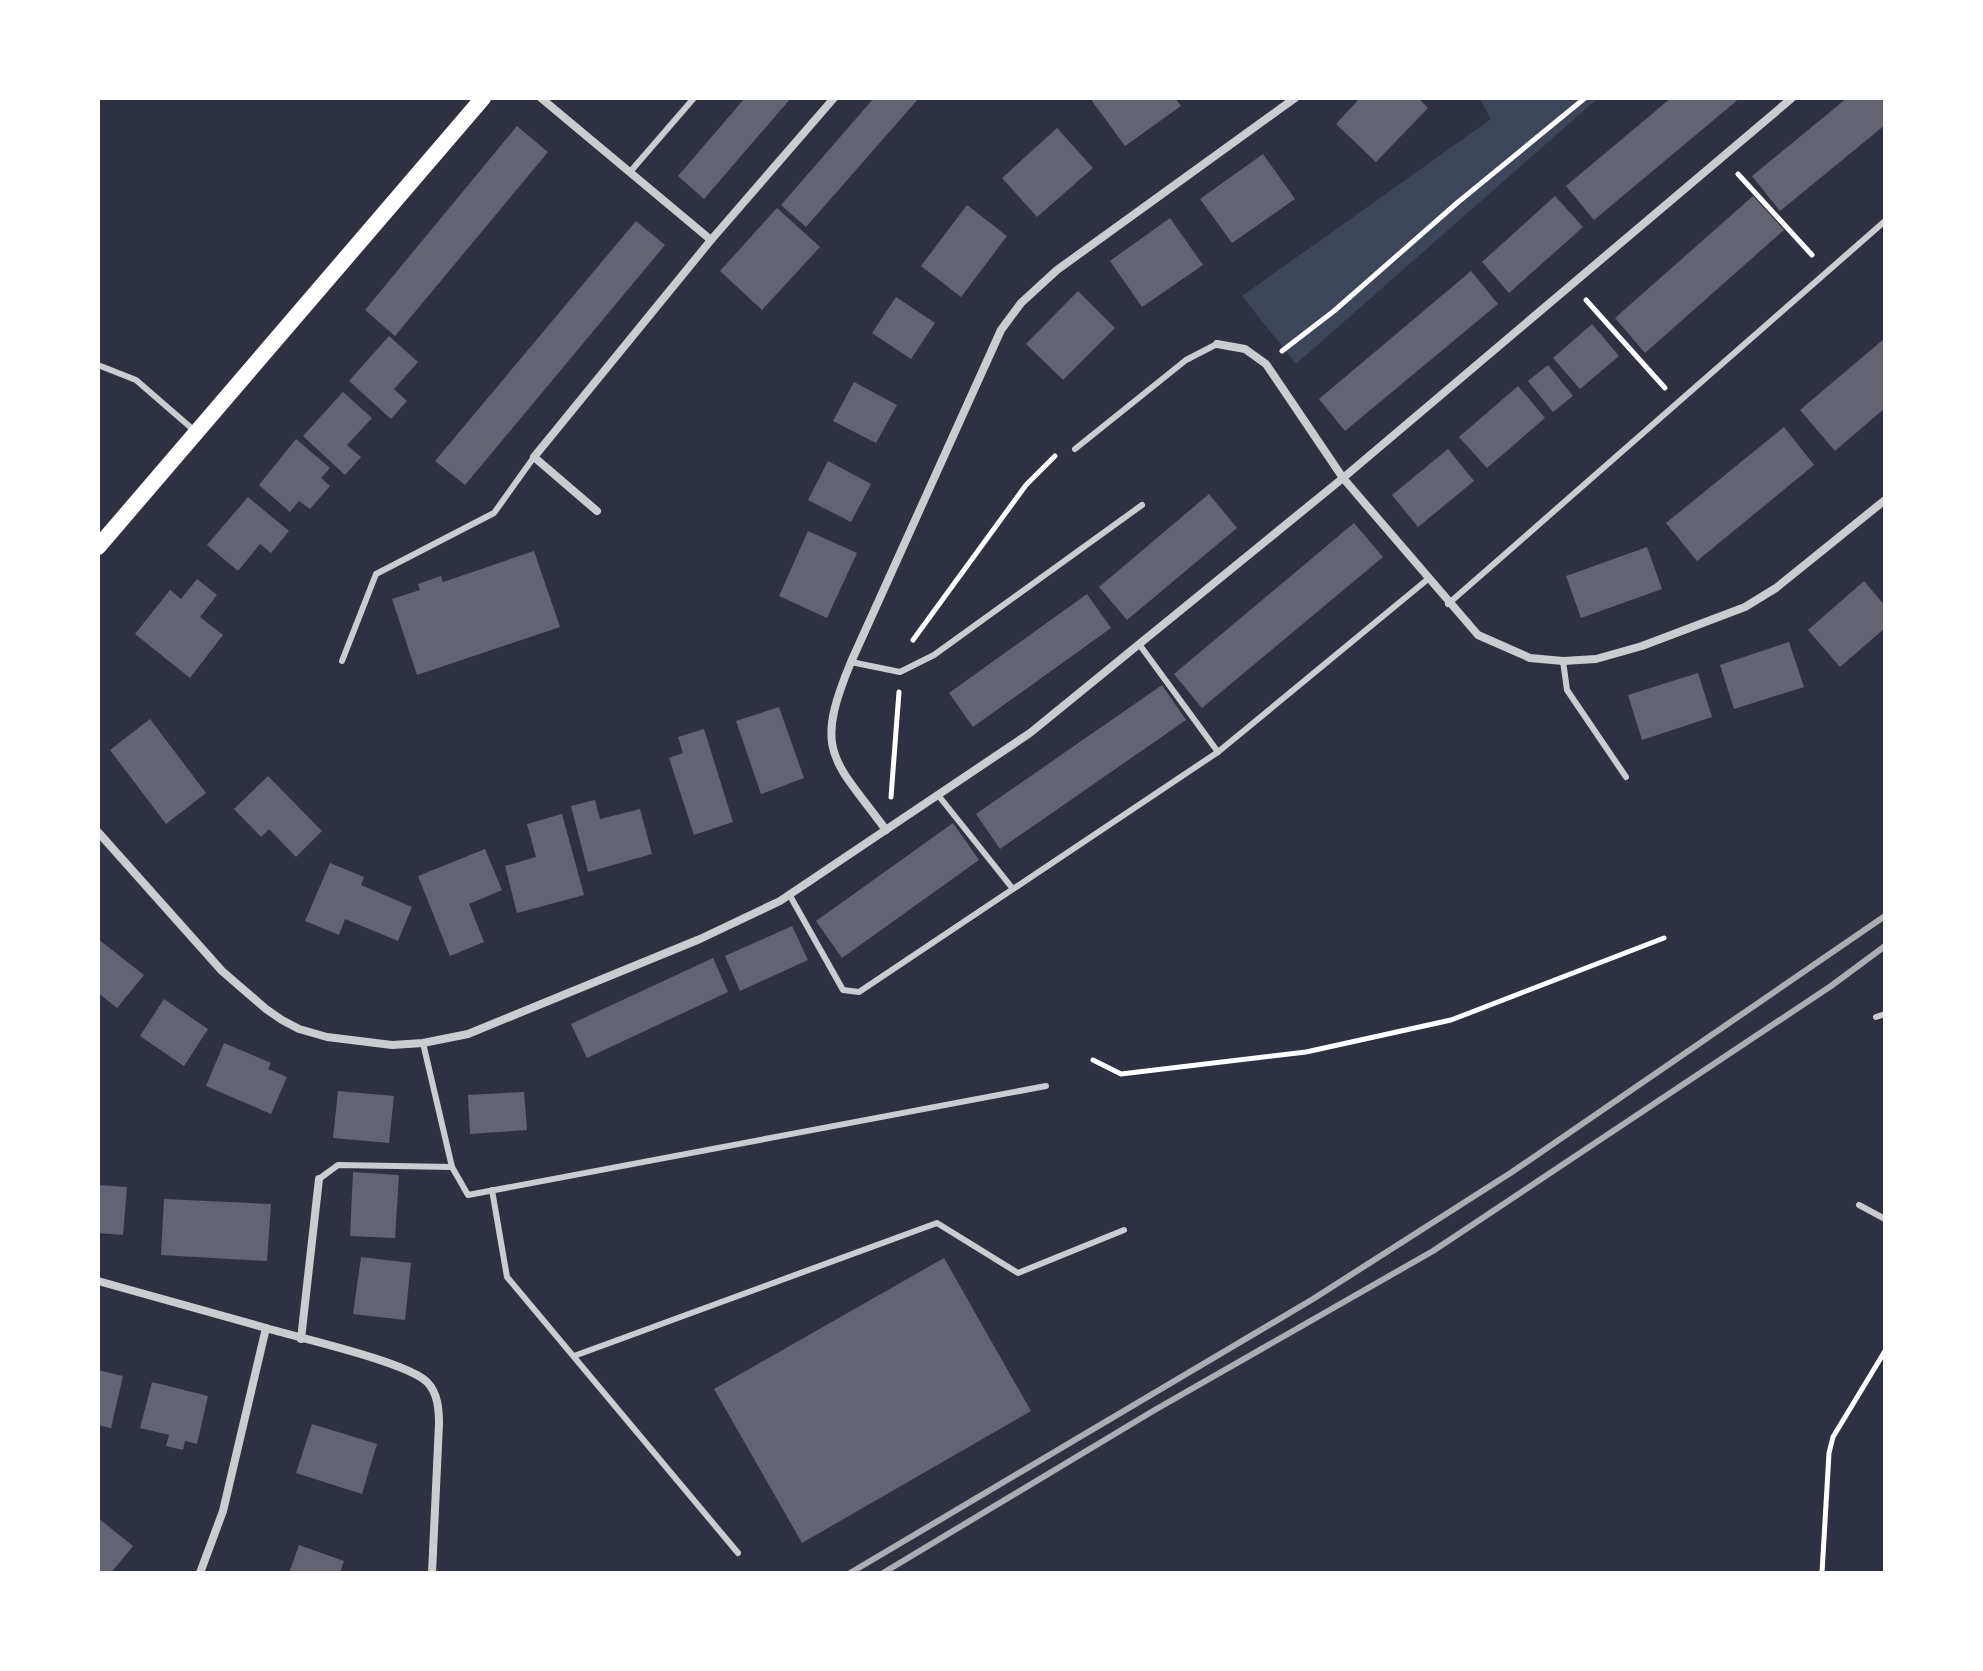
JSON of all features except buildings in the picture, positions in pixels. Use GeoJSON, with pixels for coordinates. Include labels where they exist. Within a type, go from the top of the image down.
{"type":"FeatureCollection","features":[{"type":"Feature","properties":{"kind":"main road"},"geometry":{"type":"LineString","coordinates":[[98,547],[483,98]]}},
{"type":"Feature","properties":{"kind":"street"},"geometry":{"type":"LineString","coordinates":[[541,98],[711,240]]}},
{"type":"Feature","properties":{"kind":"street"},"geometry":{"type":"LineString","coordinates":[[597,511],[534,457],[711,240],[834,98]]}},
{"type":"Feature","properties":{"kind":"street"},"geometry":{"type":"LineString","coordinates":[[886,830],[837,763],[829,736],[832,712],[851,662],[1001,330],[1021,303],[1057,270],[1295,98]]}},
{"type":"Feature","properties":{"kind":"street"},"geometry":{"type":"LineString","coordinates":[[98,832],[222,971],[282,1020],[299,1029],[357,1043],[423,1043],[468,1034],[700,939],[789,894],[1030,733],[1343,478],[1792,98]]}},
{"type":"Feature","properties":{"kind":"street"},"geometry":{"type":"LineString","coordinates":[[1217,344],[1245,349],[1266,364],[1343,478],[1448,604],[1478,635],[1530,658],[1563,661],[1596,659],[1745,607],[1794,573],[1885,500]]}},
{"type":"Feature","properties":{"kind":"street"},"geometry":{"type":"LineString","coordinates":[[301,1339],[319,1179]]}},
{"type":"Feature","properties":{"kind":"street"},"geometry":{"type":"LineString","coordinates":[[98,1281],[404,1369],[427,1382],[438,1406],[439,1424],[432,1573]]}},
{"type":"Feature","properties":{"kind":"street"},"geometry":{"type":"LineString","coordinates":[[200,1573],[223,1511],[266,1328]]}},
{"type":"Feature","properties":{"kind":"lane"},"geometry":{"type":"LineString","coordinates":[[630,172],[694,98]]}},
{"type":"Feature","properties":{"kind":"lane"},"geometry":{"type":"LineString","coordinates":[[1448,604],[1885,221]]}},
{"type":"Feature","properties":{"kind":"lane"},"geometry":{"type":"LineString","coordinates":[[1075,449],[1186,360],[1217,344]]}},
{"type":"Feature","properties":{"kind":"lane"},"geometry":{"type":"LineString","coordinates":[[98,365],[136,380],[196,432]]}},
{"type":"Feature","properties":{"kind":"lane"},"geometry":{"type":"LineString","coordinates":[[342,661],[376,574],[494,513],[534,457]]}},
{"type":"Feature","properties":{"kind":"lane"},"geometry":{"type":"LineString","coordinates":[[851,662],[900,672],[934,655],[1142,505]]}},
{"type":"Feature","properties":{"kind":"lane"},"geometry":{"type":"LineString","coordinates":[[789,894],[843,990],[859,992],[1218,752],[1428,579]]}},
{"type":"Feature","properties":{"kind":"lane"},"geometry":{"type":"LineString","coordinates":[[1139,644],[1218,752]]}},
{"type":"Feature","properties":{"kind":"lane"},"geometry":{"type":"LineString","coordinates":[[1563,661],[1567,690],[1626,777]]}},
{"type":"Feature","properties":{"kind":"lane"},"geometry":{"type":"LineString","coordinates":[[938,795],[1013,889]]}},
{"type":"Feature","properties":{"kind":"lane"},"geometry":{"type":"LineString","coordinates":[[1876,1017],[1885,1014]]}},
{"type":"Feature","properties":{"kind":"lane"},"geometry":{"type":"LineString","coordinates":[[423,1043],[452,1167],[468,1195],[1046,1086]]}},
{"type":"Feature","properties":{"kind":"lane"},"geometry":{"type":"LineString","coordinates":[[319,1179],[338,1165],[452,1167]]}},
{"type":"Feature","properties":{"kind":"lane"},"geometry":{"type":"LineString","coordinates":[[492,1190],[507,1277],[738,1553]]}},
{"type":"Feature","properties":{"kind":"lane"},"geometry":{"type":"LineString","coordinates":[[1859,1205],[1885,1219]]}},
{"type":"Feature","properties":{"kind":"lane"},"geometry":{"type":"LineString","coordinates":[[574,1356],[937,1223],[1018,1273],[1124,1230]]}},
{"type":"Feature","properties":{"kind":"path"},"geometry":{"type":"LineString","coordinates":[[1266,364],[1334,311],[1457,203],[1585,98]]}},
{"type":"Feature","properties":{"kind":"path"},"geometry":{"type":"LineString","coordinates":[[1723,156],[1826,271]]}},
{"type":"Feature","properties":{"kind":"path"},"geometry":{"type":"LineString","coordinates":[[1572,284],[1678,402]]}},
{"type":"Feature","properties":{"kind":"path"},"geometry":{"type":"LineString","coordinates":[[886,830],[895,771],[900,672],[915,634],[1026,485],[1056,455],[1075,449]]}},
{"type":"Feature","properties":{"kind":"path"},"geometry":{"type":"LineString","coordinates":[[1093,1060],[1121,1074],[1306,1052],[1451,1020],[1664,938]]}},
{"type":"Feature","properties":{"kind":"path"},"geometry":{"type":"LineString","coordinates":[[1822,1573],[1829,1453],[1833,1437],[1885,1351]]}},
{"type":"Feature","properties":{"kind":"shaded area"},"geometry":{"type":"Polygon","coordinates":[[[1479,98],[1598,98],[1296,364],[1242,296],[1491,119],[1479,98]]]}},
{"type":"Feature","properties":{"kind":"railway"},"geometry":{"type":"LineString","coordinates":[[850,1573],[1313,1299],[1512,1172],[1885,916]]}},
{"type":"Feature","properties":{"kind":"railway"},"geometry":{"type":"LineString","coordinates":[[883,1573],[1153,1411],[1433,1251],[1831,986],[1885,946]]}}]}
